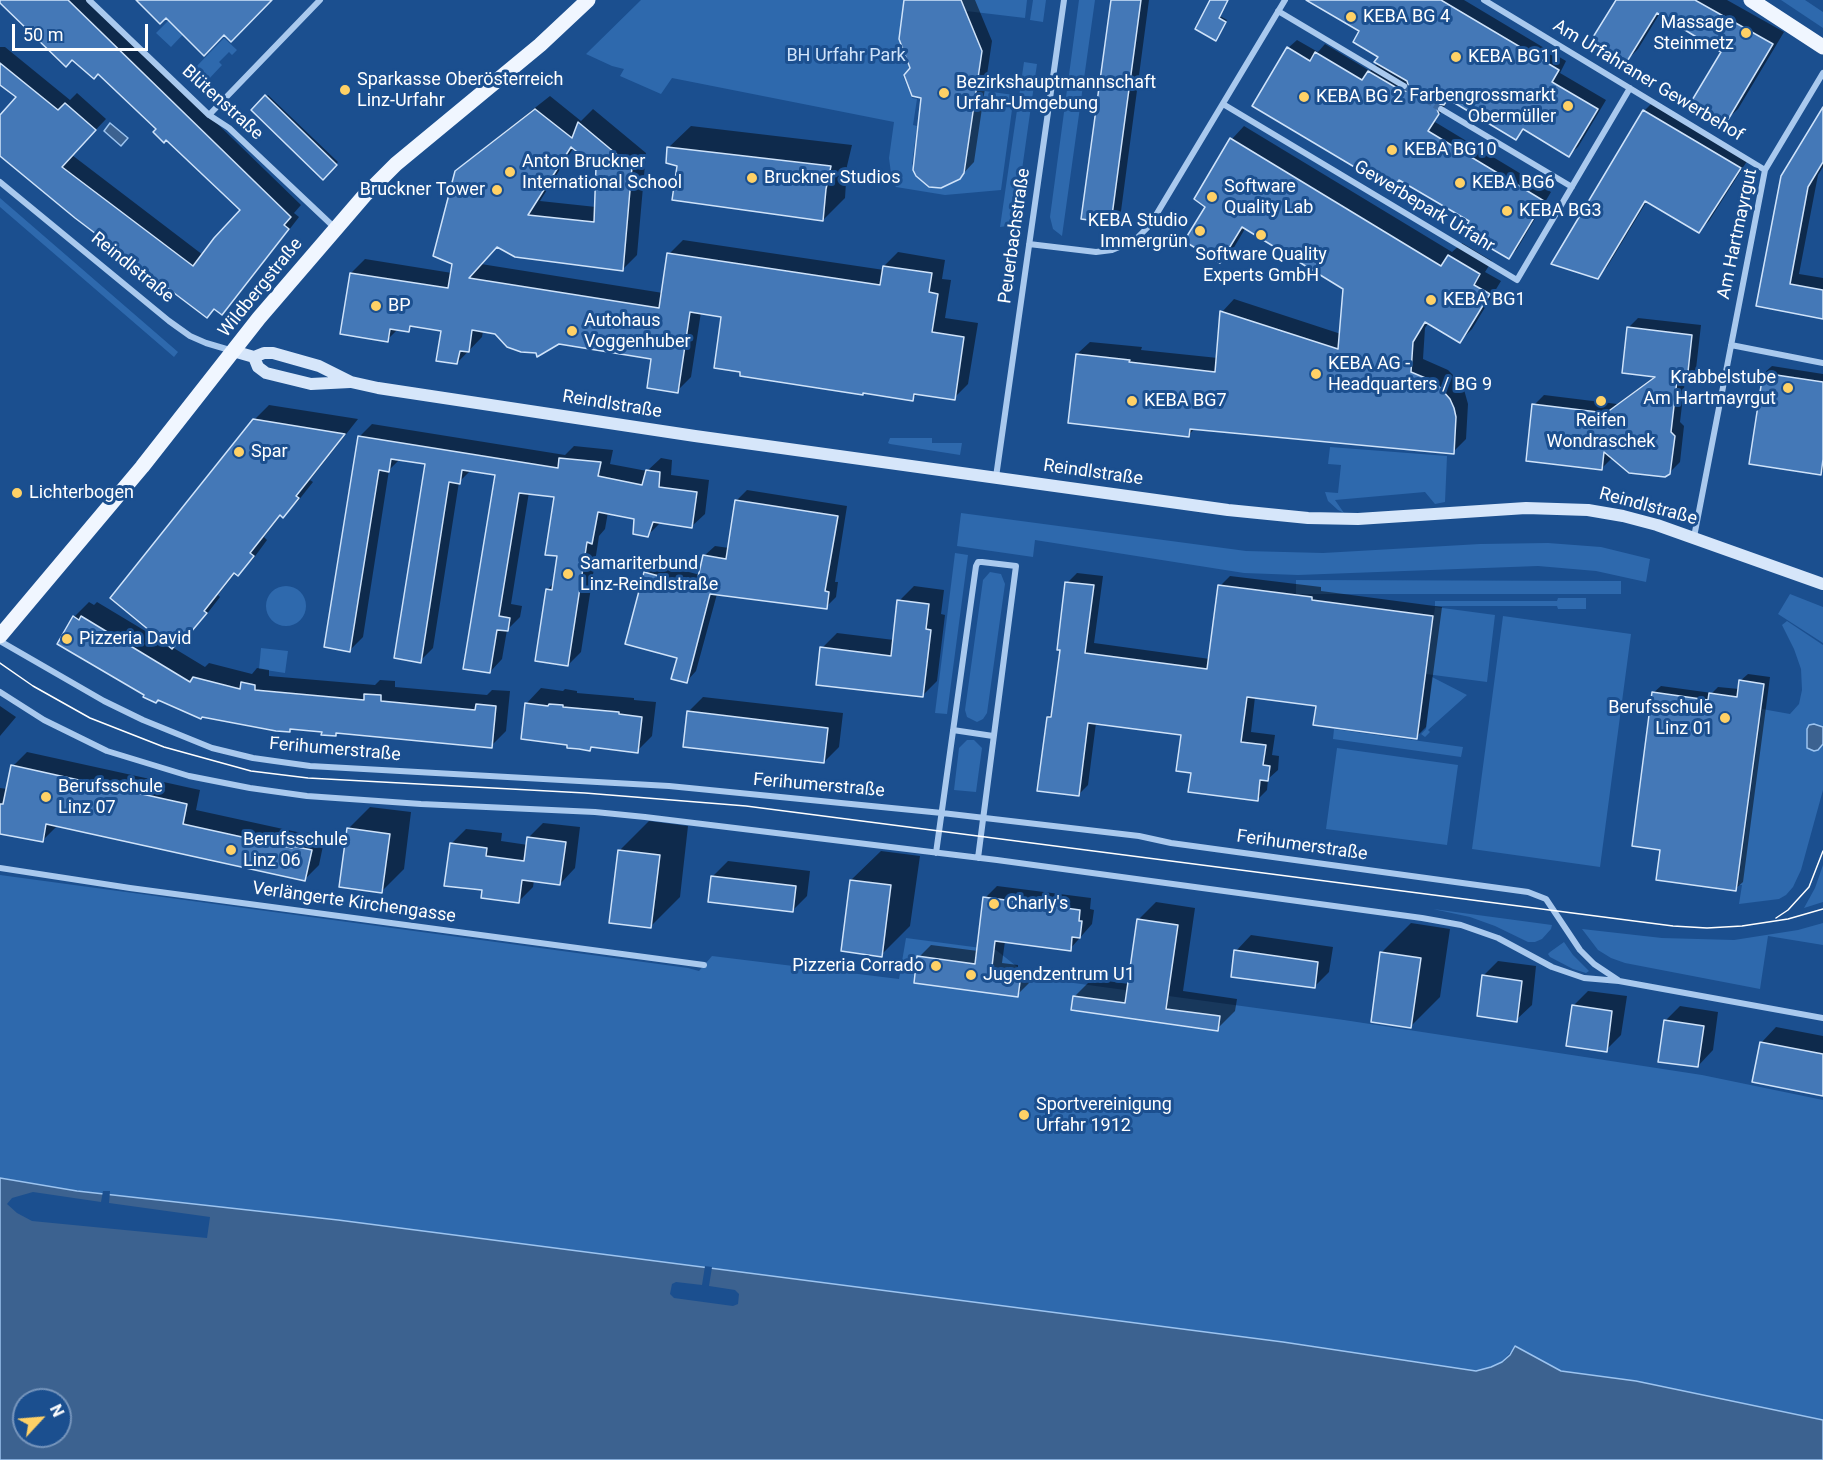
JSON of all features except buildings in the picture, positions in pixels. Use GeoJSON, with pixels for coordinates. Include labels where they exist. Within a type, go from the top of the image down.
{"type":"FeatureCollection","features":[{"type":"Feature","properties":{"kind":"main road","name":"Wildbergstraße"},"geometry":{"type":"LineString","coordinates":[[0,636],[130,481],[259,318],[335,228],[396,164],[540,45],[588,0]]}},
{"type":"Feature","properties":{"kind":"main road"},"geometry":{"type":"LineString","coordinates":[[1751,0],[1823,47]]}},
{"type":"Feature","properties":{"kind":"street","name":"Blütenstraße"},"geometry":{"type":"LineString","coordinates":[[89,0],[209,115],[229,128],[335,228]]}},
{"type":"Feature","properties":{"kind":"street"},"geometry":{"type":"LineString","coordinates":[[209,115],[320,0]]}},
{"type":"Feature","properties":{"kind":"street","name":"Peuerbachstraße"},"geometry":{"type":"LineString","coordinates":[[996,477],[1064,0]]}},
{"type":"Feature","properties":{"kind":"street"},"geometry":{"type":"LineString","coordinates":[[1029,244],[1096,252],[1118,248],[1138,237],[1150,225],[1285,0]]}},
{"type":"Feature","properties":{"kind":"street","name":"Am Urfahraner Gewerbehof"},"geometry":{"type":"LineString","coordinates":[[1484,0],[1765,170]]}},
{"type":"Feature","properties":{"kind":"street"},"geometry":{"type":"LineString","coordinates":[[1278,11],[1404,86]]}},
{"type":"Feature","properties":{"kind":"street","name":"Am Hartmayrgut"},"geometry":{"type":"LineString","coordinates":[[1694,537],[1765,170],[1823,73]]}},
{"type":"Feature","properties":{"kind":"street","name":"Gewerbepark Urfahr"},"geometry":{"type":"LineString","coordinates":[[1222,104],[1516,280],[1630,88]]}},
{"type":"Feature","properties":{"kind":"street"},"geometry":{"type":"LineString","coordinates":[[1442,109],[1572,187]]}},
{"type":"Feature","properties":{"kind":"street","name":"Reindlstraße"},"geometry":{"type":"LineString","coordinates":[[0,182],[84,253],[190,336],[254,357],[264,353],[273,353],[319,366],[351,382],[378,388],[695,436],[1228,510],[1308,518],[1358,519],[1526,508],[1588,510],[1623,516],[1694,537],[1823,584]]}},
{"type":"Feature","properties":{"kind":"street"},"geometry":{"type":"LineString","coordinates":[[1731,345],[1823,363]]}},
{"type":"Feature","properties":{"kind":"street","name":"Reindlstraße"},"geometry":{"type":"LineString","coordinates":[[254,357],[258,367],[266,373],[311,384],[351,382]]}},
{"type":"Feature","properties":{"kind":"street"},"geometry":{"type":"LineString","coordinates":[[936,853],[976,566],[982,561],[1016,566],[978,858]]}},
{"type":"Feature","properties":{"kind":"street","name":"Ferihumerstraße"},"geometry":{"type":"LineString","coordinates":[[0,641],[104,701],[143,720],[212,748],[253,758],[310,766],[669,786],[942,813],[1139,836],[1171,843],[1528,892],[1546,899],[1580,950],[1594,964],[1619,981]]}},
{"type":"Feature","properties":{"kind":"street","name":"Ferihumerstraße"},"geometry":{"type":"LineString","coordinates":[[0,692],[44,720],[107,751],[189,776],[250,788],[307,796],[605,813],[978,858],[1443,922],[1498,938],[1552,967],[1592,980],[1619,981],[1823,1018]]}},
{"type":"Feature","properties":{"kind":"street"},"geometry":{"type":"LineString","coordinates":[[954,730],[993,736]]}},
{"type":"Feature","properties":{"kind":"street","name":"Verlängerte Kirchengasse"},"geometry":{"type":"LineString","coordinates":[[0,868],[142,890],[704,965]]}},
{"type":"Feature","properties":{"kind":"green space","name":"BH Urfahr Park"},"geometry":{"type":"Polygon","coordinates":[[[641,0],[904,0],[899,39],[909,68],[903,76],[912,98],[917,99],[913,125],[917,126],[912,164],[916,176],[930,187],[941,188],[960,179],[964,173],[977,90],[1014,95],[1001,190],[945,195],[896,187],[892,181],[889,158],[894,122],[672,78],[661,94],[620,76],[624,69],[586,54],[641,0]]]}},
{"type":"Feature","properties":{"kind":"green space"},"geometry":{"type":"Polygon","coordinates":[[[961,0],[1027,0],[1025,18],[966,11],[961,0]]]}},
{"type":"Feature","properties":{"kind":"green space"},"geometry":{"type":"Polygon","coordinates":[[[1033,0],[1046,0],[1043,22],[1030,20],[1033,0]]]}},
{"type":"Feature","properties":{"kind":"green space"},"geometry":{"type":"Polygon","coordinates":[[[1079,0],[1095,0],[1062,236],[1053,229],[1050,217],[1079,0]]]}},
{"type":"Feature","properties":{"kind":"green space"},"geometry":{"type":"Polygon","coordinates":[[[1781,0],[1805,0],[1823,12],[1823,28],[1781,0]]]}},
{"type":"Feature","properties":{"kind":"green space"},"geometry":{"type":"Polygon","coordinates":[[[178,11],[192,25],[171,47],[156,33],[178,11]]]}},
{"type":"Feature","properties":{"kind":"green space"},"geometry":{"type":"Polygon","coordinates":[[[224,38],[237,50],[232,55],[229,52],[219,62],[222,65],[207,81],[194,69],[224,38]]]}},
{"type":"Feature","properties":{"kind":"green space"},"geometry":{"type":"Polygon","coordinates":[[[1024,62],[1037,64],[1015,219],[1007,226],[1000,227],[1024,62]]]}},
{"type":"Feature","properties":{"kind":"green space"},"geometry":{"type":"Polygon","coordinates":[[[0,198],[178,352],[174,357],[0,207],[0,198]]]}},
{"type":"Feature","properties":{"kind":"green space"},"geometry":{"type":"Polygon","coordinates":[[[890,438],[932,438],[932,443],[962,443],[960,455],[890,444],[888,443],[890,438]]]}},
{"type":"Feature","properties":{"kind":"green space"},"geometry":{"type":"Polygon","coordinates":[[[1330,447],[1447,456],[1445,502],[1435,504],[1425,492],[1335,500],[1344,513],[1328,501],[1325,492],[1338,493],[1341,465],[1328,464],[1330,447]]]}},
{"type":"Feature","properties":{"kind":"green space"},"geometry":{"type":"Polygon","coordinates":[[[961,513],[1246,551],[1323,553],[1480,544],[1548,543],[1601,547],[1650,559],[1646,582],[1596,571],[1538,566],[1298,575],[1244,573],[1035,540],[1033,557],[957,546],[961,513]]]}},
{"type":"Feature","properties":{"kind":"green space"},"geometry":{"type":"Polygon","coordinates":[[[955,553],[968,555],[947,714],[935,713],[955,553]]]}},
{"type":"Feature","properties":{"kind":"green space"},"geometry":{"type":"Polygon","coordinates":[[[990,572],[1001,574],[1005,584],[987,713],[977,722],[967,717],[965,710],[983,580],[990,572]]]}},
{"type":"Feature","properties":{"kind":"green space"},"geometry":{"type":"Polygon","coordinates":[[[1296,580],[1621,581],[1621,594],[1296,594],[1296,580]]]}},
{"type":"Feature","properties":{"kind":"green space"},"geometry":{"type":"Polygon","coordinates":[[[286,586],[294,587],[300,592],[305,598],[305,614],[300,620],[294,625],[286,626],[278,625],[272,620],[267,614],[266,606],[267,598],[272,592],[278,587],[286,586]]]}},
{"type":"Feature","properties":{"kind":"green space"},"geometry":{"type":"Polygon","coordinates":[[[1790,594],[1823,607],[1823,643],[1778,614],[1790,594]]]}},
{"type":"Feature","properties":{"kind":"green space"},"geometry":{"type":"Polygon","coordinates":[[[1558,598],[1586,598],[1586,609],[1558,609],[1557,606],[1435,606],[1435,601],[1557,601],[1558,598]]]}},
{"type":"Feature","properties":{"kind":"green space"},"geometry":{"type":"Polygon","coordinates":[[[1435,607],[1495,615],[1487,682],[1426,674],[1435,607]]]}},
{"type":"Feature","properties":{"kind":"green space"},"geometry":{"type":"Polygon","coordinates":[[[1503,616],[1631,634],[1600,867],[1472,849],[1503,616]]]}},
{"type":"Feature","properties":{"kind":"green space"},"geometry":{"type":"Polygon","coordinates":[[[1787,621],[1823,645],[1823,790],[1801,870],[1793,887],[1779,899],[1739,904],[1742,885],[1738,885],[1762,709],[1790,714],[1799,704],[1802,690],[1801,669],[1782,625],[1787,621]]]}},
{"type":"Feature","properties":{"kind":"green space"},"geometry":{"type":"Polygon","coordinates":[[[261,648],[288,651],[285,673],[259,669],[261,648]]]}},
{"type":"Feature","properties":{"kind":"green space"},"geometry":{"type":"Polygon","coordinates":[[[1432,677],[1467,695],[1428,730],[1430,732],[1425,737],[1421,734],[1426,729],[1432,677]]]}},
{"type":"Feature","properties":{"kind":"green space"},"geometry":{"type":"Polygon","coordinates":[[[1334,729],[1463,747],[1461,757],[1333,739],[1334,729]]]}},
{"type":"Feature","properties":{"kind":"green space"},"geometry":{"type":"Polygon","coordinates":[[[967,740],[974,740],[982,748],[976,792],[954,790],[959,748],[967,740]]]}},
{"type":"Feature","properties":{"kind":"green space"},"geometry":{"type":"Polygon","coordinates":[[[1337,748],[1458,765],[1447,845],[1326,829],[1337,748]]]}},
{"type":"Feature","properties":{"kind":"green space"},"geometry":{"type":"Polygon","coordinates":[[[1823,865],[1823,902],[1804,908],[1815,888],[1823,865]]]}},
{"type":"Feature","properties":{"kind":"green space"},"geometry":{"type":"Polygon","coordinates":[[[0,875],[699,971],[712,956],[899,979],[906,938],[996,950],[1030,977],[1344,1020],[1702,1075],[1823,1100],[1823,1420],[1636,1381],[1561,1371],[1516,1346],[1502,1362],[1476,1371],[1283,1342],[338,1220],[77,1191],[0,1178],[0,875]]]}},
{"type":"Feature","properties":{"kind":"green space"},"geometry":{"type":"Polygon","coordinates":[[[1433,909],[1552,925],[1542,939],[1528,942],[1470,917],[1433,909]]]}},
{"type":"Feature","properties":{"kind":"green space"},"geometry":{"type":"Polygon","coordinates":[[[1823,923],[1823,945],[1768,936],[1760,989],[1625,963],[1598,950],[1582,929],[1662,938],[1734,940],[1798,930],[1823,923]]]}},
{"type":"Feature","properties":{"kind":"green space"},"geometry":{"type":"Polygon","coordinates":[[[1564,942],[1589,971],[1586,973],[1573,969],[1550,957],[1548,954],[1564,942]]]}},
{"type":"Feature","properties":{"kind":"shaded area"},"geometry":{"type":"Polygon","coordinates":[[[110,123],[128,138],[121,146],[104,131],[110,123]]]}},
{"type":"Feature","properties":{"kind":"shaded area"},"geometry":{"type":"Polygon","coordinates":[[[1809,725],[1823,727],[1823,744],[1814,751],[1807,748],[1807,729],[1809,725]]]}},
{"type":"Feature","properties":{"kind":"shaded area"},"geometry":{"type":"Polygon","coordinates":[[[0,1178],[77,1191],[338,1220],[1283,1342],[1476,1371],[1502,1362],[1515,1346],[1561,1371],[1636,1381],[1823,1420],[1823,1460],[0,1460],[0,1178]]]}},
{"type":"Feature","properties":{"kind":"pier"},"geometry":{"type":"Polygon","coordinates":[[[103,1191],[110,1191],[109,1203],[210,1217],[207,1238],[32,1221],[17,1213],[7,1204],[12,1198],[33,1192],[101,1202],[103,1191]]]}},
{"type":"Feature","properties":{"kind":"pier"},"geometry":{"type":"Polygon","coordinates":[[[705,1266],[712,1267],[709,1286],[735,1290],[739,1294],[738,1304],[733,1306],[674,1298],[670,1294],[672,1284],[676,1282],[702,1285],[705,1266]]]}},
{"type":"Feature","properties":{"kind":"tunnel"},"geometry":{"type":"LineString","coordinates":[[1404,86],[1441,109]]}},
{"type":"Feature","properties":{"kind":"tram line"},"geometry":{"type":"LineString","coordinates":[[0,663],[33,686],[90,718],[164,747],[251,771],[308,778],[585,793],[746,806],[1673,926],[1707,928],[1742,926],[1788,919],[1823,909]]}},
{"type":"Feature","properties":{"kind":"tram line"},"geometry":{"type":"LineString","coordinates":[[1776,918],[1788,910],[1809,887],[1823,851]]}},
{"type":"Feature","properties":{"kind":"place","name":"KEBA BG 4"},"geometry":{"type":"Point","coordinates":[1351,17]}},
{"type":"Feature","properties":{"kind":"place","name":"Massage Steinmetz"},"geometry":{"type":"Point","coordinates":[1746,33]}},
{"type":"Feature","properties":{"kind":"place","name":"KEBA BG11"},"geometry":{"type":"Point","coordinates":[1456,57]}},
{"type":"Feature","properties":{"kind":"place","name":"Sparkasse Oberösterreich Linz-Urfahr"},"geometry":{"type":"Point","coordinates":[345,90]}},
{"type":"Feature","properties":{"kind":"place","name":"Bezirkshauptmannschaft Urfahr-Umgebung"},"geometry":{"type":"Point","coordinates":[944,93]}},
{"type":"Feature","properties":{"kind":"place","name":"KEBA BG 2"},"geometry":{"type":"Point","coordinates":[1304,97]}},
{"type":"Feature","properties":{"kind":"place","name":"Farbengrossmarkt Obermüller"},"geometry":{"type":"Point","coordinates":[1568,106]}},
{"type":"Feature","properties":{"kind":"place","name":"KEBA BG10"},"geometry":{"type":"Point","coordinates":[1392,150]}},
{"type":"Feature","properties":{"kind":"place","name":"Anton Bruckner International School"},"geometry":{"type":"Point","coordinates":[510,172]}},
{"type":"Feature","properties":{"kind":"place","name":"Bruckner Studios"},"geometry":{"type":"Point","coordinates":[752,178]}},
{"type":"Feature","properties":{"kind":"place","name":"KEBA BG6"},"geometry":{"type":"Point","coordinates":[1460,183]}},
{"type":"Feature","properties":{"kind":"place","name":"Bruckner Tower"},"geometry":{"type":"Point","coordinates":[497,190]}},
{"type":"Feature","properties":{"kind":"place","name":"Software Quality Lab"},"geometry":{"type":"Point","coordinates":[1212,197]}},
{"type":"Feature","properties":{"kind":"place","name":"KEBA BG3"},"geometry":{"type":"Point","coordinates":[1507,211]}},
{"type":"Feature","properties":{"kind":"place","name":"KEBA Studio Immergrün"},"geometry":{"type":"Point","coordinates":[1200,231]}},
{"type":"Feature","properties":{"kind":"place","name":"Software Quality Experts GmbH"},"geometry":{"type":"Point","coordinates":[1261,235]}},
{"type":"Feature","properties":{"kind":"place","name":"KEBA BG1"},"geometry":{"type":"Point","coordinates":[1431,300]}},
{"type":"Feature","properties":{"kind":"place","name":"BP"},"geometry":{"type":"Point","coordinates":[376,306]}},
{"type":"Feature","properties":{"kind":"place","name":"Autohaus Voggenhuber"},"geometry":{"type":"Point","coordinates":[572,331]}},
{"type":"Feature","properties":{"kind":"place","name":"KEBA AG - Headquarters / BG 9"},"geometry":{"type":"Point","coordinates":[1316,374]}},
{"type":"Feature","properties":{"kind":"place","name":"Krabbelstube Am Hartmayrgut"},"geometry":{"type":"Point","coordinates":[1788,388]}},
{"type":"Feature","properties":{"kind":"place","name":"KEBA BG7"},"geometry":{"type":"Point","coordinates":[1132,401]}},
{"type":"Feature","properties":{"kind":"place","name":"Reifen Wondraschek"},"geometry":{"type":"Point","coordinates":[1601,401]}},
{"type":"Feature","properties":{"kind":"place","name":"Spar"},"geometry":{"type":"Point","coordinates":[239,452]}},
{"type":"Feature","properties":{"kind":"place","name":"Lichterbogen"},"geometry":{"type":"Point","coordinates":[17,493]}},
{"type":"Feature","properties":{"kind":"place","name":"Samariterbund Linz-Reindlstraße"},"geometry":{"type":"Point","coordinates":[568,574]}},
{"type":"Feature","properties":{"kind":"place","name":"Pizzeria David"},"geometry":{"type":"Point","coordinates":[67,639]}},
{"type":"Feature","properties":{"kind":"place","name":"Berufsschule Linz 01"},"geometry":{"type":"Point","coordinates":[1725,718]}},
{"type":"Feature","properties":{"kind":"place","name":"Berufsschule Linz 07"},"geometry":{"type":"Point","coordinates":[46,797]}},
{"type":"Feature","properties":{"kind":"place","name":"Berufsschule Linz 06"},"geometry":{"type":"Point","coordinates":[231,850]}},
{"type":"Feature","properties":{"kind":"place","name":"Charly's"},"geometry":{"type":"Point","coordinates":[994,904]}},
{"type":"Feature","properties":{"kind":"place","name":"Pizzeria Corrado"},"geometry":{"type":"Point","coordinates":[936,966]}},
{"type":"Feature","properties":{"kind":"place","name":"Jugendzentrum U1"},"geometry":{"type":"Point","coordinates":[971,975]}},
{"type":"Feature","properties":{"kind":"place","name":"Sportvereinigung Urfahr 1912"},"geometry":{"type":"Point","coordinates":[1024,1115]}}]}
